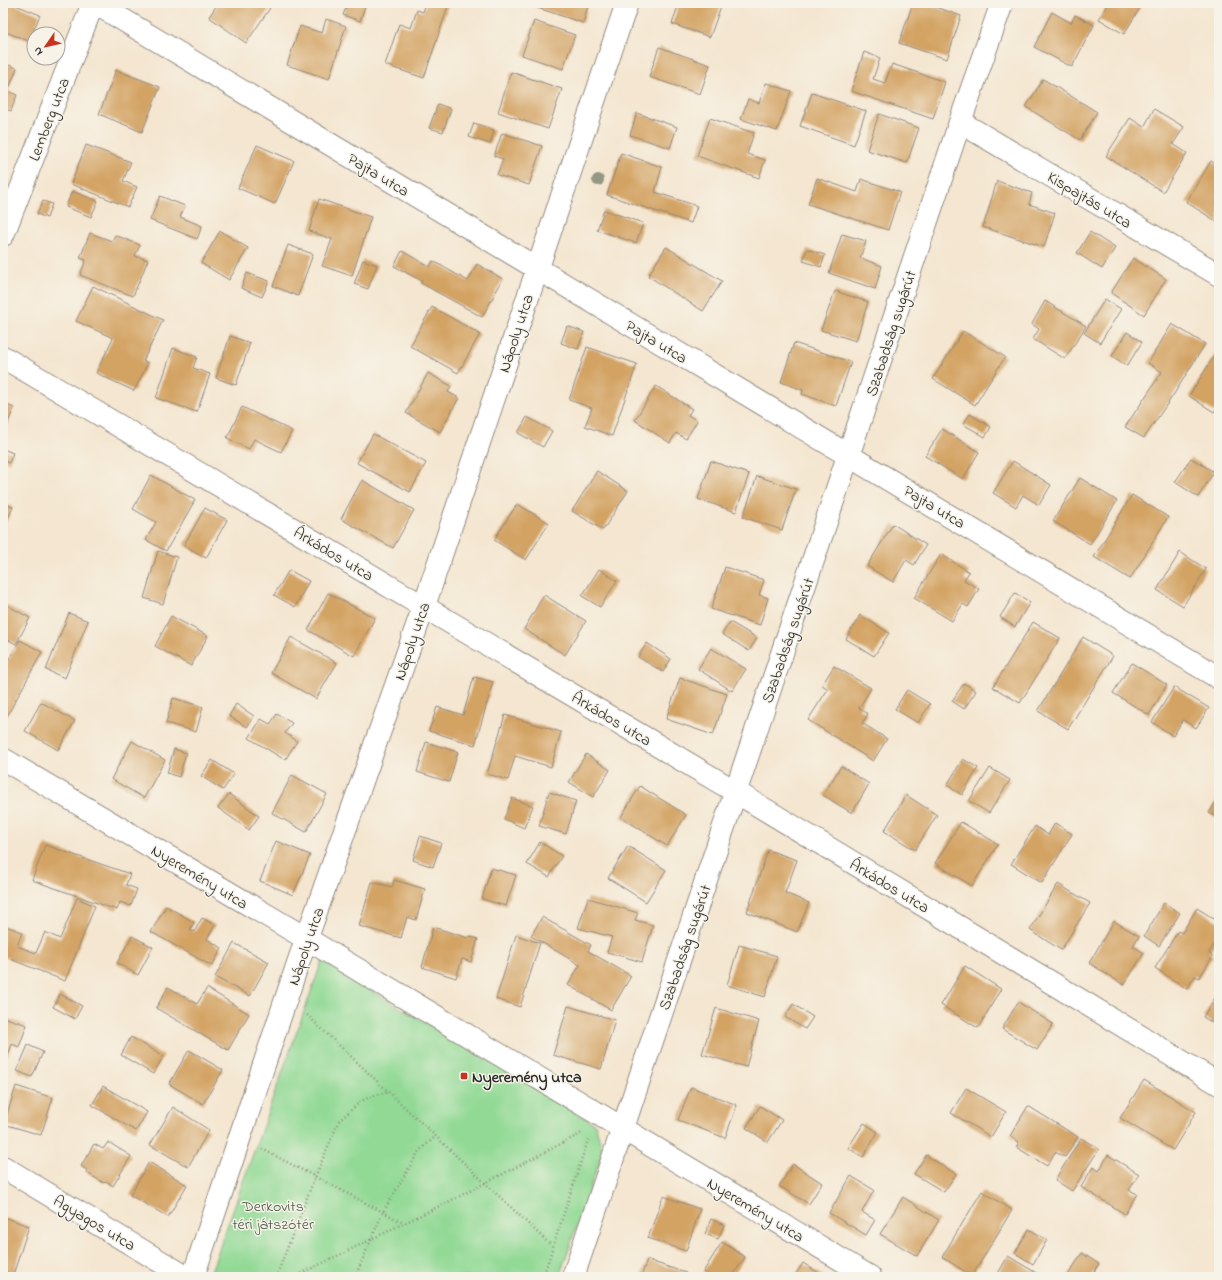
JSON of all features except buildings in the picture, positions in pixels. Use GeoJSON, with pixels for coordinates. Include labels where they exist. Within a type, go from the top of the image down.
{"type":"FeatureCollection","features":[{"type":"Feature","properties":{"kind":"street","name":"Lemberg utca"},"geometry":{"type":"LineString","coordinates":[[3,235],[94,3]]}},
{"type":"Feature","properties":{"kind":"street","name":"Pajta utca"},"geometry":{"type":"LineString","coordinates":[[94,3],[536,269],[850,455],[1219,678]]}},
{"type":"Feature","properties":{"kind":"street","name":"Nápoly utca"},"geometry":{"type":"LineString","coordinates":[[193,1277],[287,996],[424,606],[536,269],[627,3]]}},
{"type":"Feature","properties":{"kind":"street","name":"Szabadság sugárút"},"geometry":{"type":"LineString","coordinates":[[573,1277],[850,455],[960,122],[1002,3]]}},
{"type":"Feature","properties":{"kind":"street","name":"Kispajtás utca"},"geometry":{"type":"LineString","coordinates":[[960,122],[1219,275]]}},
{"type":"Feature","properties":{"kind":"street","name":"Árkádos utca"},"geometry":{"type":"LineString","coordinates":[[3,357],[736,792],[1219,1084]]}},
{"type":"Feature","properties":{"kind":"street","name":"Nyeremény utca"},"geometry":{"type":"LineString","coordinates":[[3,759],[307,939],[870,1277]]}},
{"type":"Feature","properties":{"kind":"street","name":"Agyagos utca"},"geometry":{"type":"LineString","coordinates":[[3,1168],[186,1277]]}},
{"type":"Feature","properties":{"kind":"path"},"geometry":{"type":"LineString","coordinates":[[287,996],[553,1247]]}},
{"type":"Feature","properties":{"kind":"path"},"geometry":{"type":"LineString","coordinates":[[276,1277],[315,1177],[339,1121],[361,1101],[375,1095],[389,1092]]}},
{"type":"Feature","properties":{"kind":"path"},"geometry":{"type":"LineString","coordinates":[[542,1277],[597,1114]]}},
{"type":"Feature","properties":{"kind":"path"},"geometry":{"type":"LineString","coordinates":[[294,1277],[404,1224],[582,1133]]}},
{"type":"Feature","properties":{"kind":"path"},"geometry":{"type":"LineString","coordinates":[[355,1277],[383,1212],[419,1151],[436,1136]]}},
{"type":"Feature","properties":{"kind":"path"},"geometry":{"type":"LineString","coordinates":[[240,1137],[404,1224]]}},
{"type":"Feature","properties":{"kind":"green space","name":"Derkovits téri játszótér"},"geometry":{"type":"Polygon","coordinates":[[[322,961],[595,1124],[603,1151],[559,1277],[209,1277],[322,961]]]}},
{"type":"Feature","properties":{"kind":"place","name":"Nyeremény utca"},"geometry":{"type":"Point","coordinates":[464,1076]}}]}
